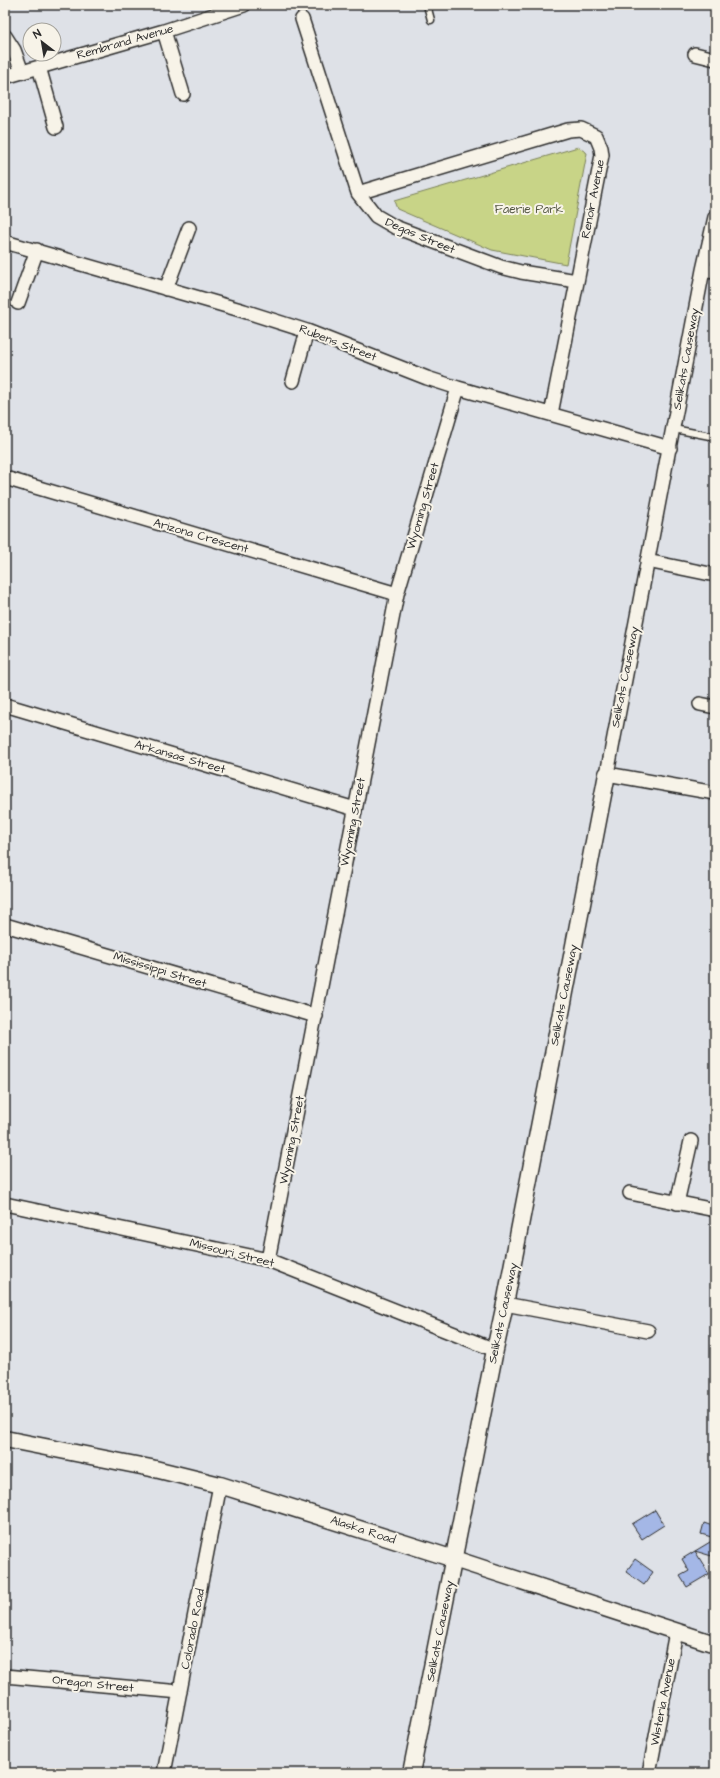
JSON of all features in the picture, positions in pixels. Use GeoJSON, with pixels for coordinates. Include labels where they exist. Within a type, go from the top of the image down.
{"type":"FeatureCollection","features":[{"type":"Feature","properties":{"kind":"street","name":"Rembrand Avenue"},"geometry":{"type":"LineString","coordinates":[[5,77],[164,31],[244,5]]}},
{"type":"Feature","properties":{"kind":"street","name":"Degas Street"},"geometry":{"type":"LineString","coordinates":[[302,19],[358,193],[376,216],[395,227],[501,267],[521,272],[577,281]]}},
{"type":"Feature","properties":{"kind":"street"},"geometry":{"type":"LineString","coordinates":[[164,31],[183,94]]}},
{"type":"Feature","properties":{"kind":"street"},"geometry":{"type":"LineString","coordinates":[[5,36],[14,50],[22,72]]}},
{"type":"Feature","properties":{"kind":"street"},"geometry":{"type":"LineString","coordinates":[[695,54],[715,59]]}},
{"type":"Feature","properties":{"kind":"street"},"geometry":{"type":"LineString","coordinates":[[39,67],[56,127]]}},
{"type":"Feature","properties":{"kind":"street","name":"Renoir Avenue"},"geometry":{"type":"LineString","coordinates":[[358,193],[549,135],[581,129],[596,136],[602,148],[602,154],[551,414]]}},
{"type":"Feature","properties":{"kind":"street","name":"Selikats Causeway"},"geometry":{"type":"LineString","coordinates":[[412,1773],[495,1350],[506,1304],[647,561],[709,271],[715,217]]}},
{"type":"Feature","properties":{"kind":"street"},"geometry":{"type":"LineString","coordinates":[[166,289],[189,228]]}},
{"type":"Feature","properties":{"kind":"street","name":"Rubens Street"},"geometry":{"type":"LineString","coordinates":[[5,242],[244,311],[307,331],[428,378],[458,388],[670,448]]}},
{"type":"Feature","properties":{"kind":"street"},"geometry":{"type":"LineString","coordinates":[[18,303],[37,250]]}},
{"type":"Feature","properties":{"kind":"street"},"geometry":{"type":"LineString","coordinates":[[294,381],[307,331]]}},
{"type":"Feature","properties":{"kind":"street","name":"Wyoming Street"},"geometry":{"type":"LineString","coordinates":[[268,1260],[397,594],[458,388]]}},
{"type":"Feature","properties":{"kind":"street","name":"Arizona Crescent"},"geometry":{"type":"LineString","coordinates":[[5,478],[397,594]]}},
{"type":"Feature","properties":{"kind":"street"},"geometry":{"type":"LineString","coordinates":[[647,561],[715,575]]}},
{"type":"Feature","properties":{"kind":"street"},"geometry":{"type":"LineString","coordinates":[[700,704],[715,706]]}},
{"type":"Feature","properties":{"kind":"street","name":"Arkansas Street"},"geometry":{"type":"LineString","coordinates":[[5,705],[356,809]]}},
{"type":"Feature","properties":{"kind":"street"},"geometry":{"type":"LineString","coordinates":[[606,774],[715,793]]}},
{"type":"Feature","properties":{"kind":"street","name":"Mississippi Street"},"geometry":{"type":"LineString","coordinates":[[5,925],[316,1016]]}},
{"type":"Feature","properties":{"kind":"street"},"geometry":{"type":"LineString","coordinates":[[678,1203],[691,1141]]}},
{"type":"Feature","properties":{"kind":"street"},"geometry":{"type":"LineString","coordinates":[[630,1193],[715,1210]]}},
{"type":"Feature","properties":{"kind":"street","name":"Missouri Street"},"geometry":{"type":"LineString","coordinates":[[5,1204],[268,1260],[495,1350]]}},
{"type":"Feature","properties":{"kind":"street"},"geometry":{"type":"LineString","coordinates":[[506,1304],[648,1331]]}},
{"type":"Feature","properties":{"kind":"street","name":"Alaska Road"},"geometry":{"type":"LineString","coordinates":[[5,1439],[151,1468],[220,1485],[715,1644]]}},
{"type":"Feature","properties":{"kind":"street","name":"Colorado Road"},"geometry":{"type":"LineString","coordinates":[[164,1773],[220,1485]]}},
{"type":"Feature","properties":{"kind":"street","name":"Wisteria Avenue"},"geometry":{"type":"LineString","coordinates":[[649,1773],[676,1632]]}},
{"type":"Feature","properties":{"kind":"street","name":"Oregon Street"},"geometry":{"type":"LineString","coordinates":[[5,1676],[180,1692]]}},
{"type":"Feature","properties":{"kind":"lane"},"geometry":{"type":"LineString","coordinates":[[427,5],[431,20]]}},
{"type":"Feature","properties":{"kind":"lane"},"geometry":{"type":"LineString","coordinates":[[674,429],[715,437]]}},
{"type":"Feature","properties":{"kind":"green space","name":"Faerie Park"},"geometry":{"type":"Polygon","coordinates":[[[578,147],[587,153],[566,264],[492,250],[397,209],[394,201],[578,147]]]}},
{"type":"Feature","properties":{"kind":"building"},"geometry":{"type":"Polygon","coordinates":[[[655,1510],[664,1525],[642,1539],[632,1524],[655,1510]]]}},
{"type":"Feature","properties":{"kind":"building"},"geometry":{"type":"Polygon","coordinates":[[[704,1523],[715,1527],[715,1538],[701,1534],[704,1523]]]}},
{"type":"Feature","properties":{"kind":"building"},"geometry":{"type":"Polygon","coordinates":[[[715,1539],[715,1557],[695,1551],[715,1539]]]}},
{"type":"Feature","properties":{"kind":"building"},"geometry":{"type":"Polygon","coordinates":[[[695,1551],[709,1574],[687,1587],[680,1576],[689,1571],[682,1559],[695,1551]]]}},
{"type":"Feature","properties":{"kind":"building"},"geometry":{"type":"Polygon","coordinates":[[[635,1559],[653,1572],[644,1585],[626,1572],[635,1559]]]}}]}
